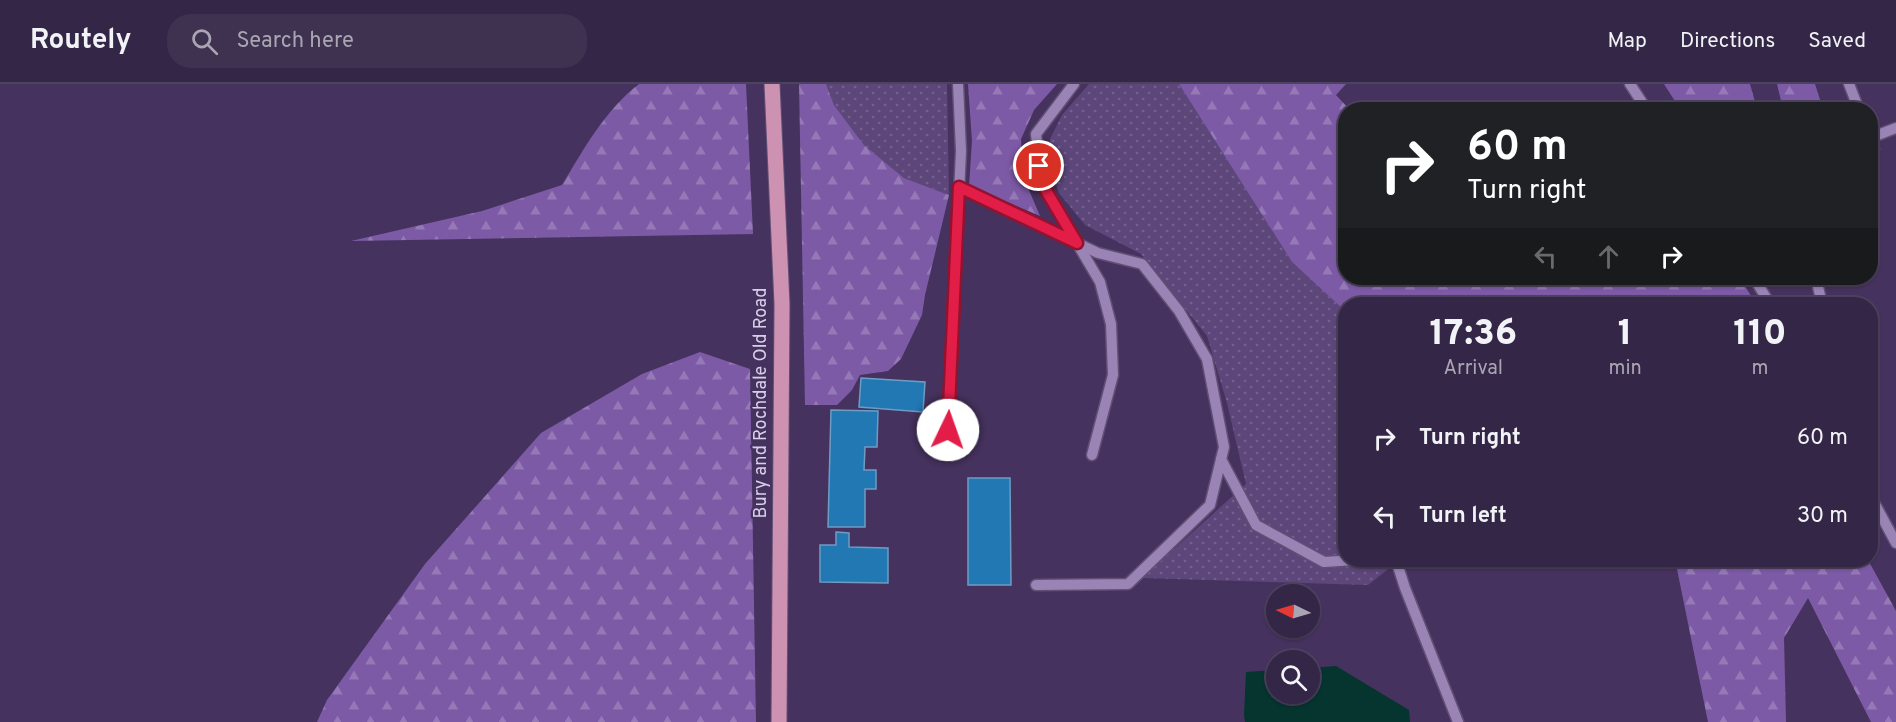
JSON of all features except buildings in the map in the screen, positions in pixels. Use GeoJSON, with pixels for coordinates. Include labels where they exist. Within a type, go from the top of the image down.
{"type":"FeatureCollection","features":[{"type":"Feature","properties":{"kind":"main road","name":"Bury and Rochdale Old Road"},"geometry":{"type":"LineString","coordinates":[[772,84],[782,304],[779,722]]}},
{"type":"Feature","properties":{"kind":"street"},"geometry":{"type":"LineString","coordinates":[[948,430],[961,151],[958,84]]}},
{"type":"Feature","properties":{"kind":"street"},"geometry":{"type":"LineString","coordinates":[[1074,84],[1036,134],[1041,182],[1100,282],[1111,324],[1113,375],[1092,455]]}},
{"type":"Feature","properties":{"kind":"street"},"geometry":{"type":"LineString","coordinates":[[1630,84],[1642,102]]}},
{"type":"Feature","properties":{"kind":"street"},"geometry":{"type":"LineString","coordinates":[[1850,84],[1856,102]]}},
{"type":"Feature","properties":{"kind":"street"},"geometry":{"type":"LineString","coordinates":[[1878,136],[1896,128]]}},
{"type":"Feature","properties":{"kind":"street"},"geometry":{"type":"LineString","coordinates":[[959,187],[1098,253],[1142,264],[1179,311],[1207,359],[1224,447],[1210,505],[1128,584],[1036,585]]}},
{"type":"Feature","properties":{"kind":"street"},"geometry":{"type":"LineString","coordinates":[[1221,459],[1256,525],[1324,562],[1338,561]]}},
{"type":"Feature","properties":{"kind":"street"},"geometry":{"type":"LineString","coordinates":[[1878,510],[1896,543]]}},
{"type":"Feature","properties":{"kind":"street"},"geometry":{"type":"LineString","coordinates":[[1398,567],[1458,722]]}},
{"type":"Feature","properties":{"kind":"shaded area"},"geometry":{"type":"Polygon","coordinates":[[[826,84],[947,84],[949,195],[904,178],[864,145],[834,105],[826,84]]]}},
{"type":"Feature","properties":{"kind":"shaded area"},"geometry":{"type":"Polygon","coordinates":[[[1089,84],[1179,84],[1292,262],[1338,305],[1338,567],[1391,567],[1368,585],[1142,578],[1246,484],[1227,403],[1207,336],[1141,254],[1085,225],[1059,193],[1049,166],[1050,139],[1062,115],[1089,84]]]}},
{"type":"Feature","properties":{"kind":"shaded area"},"geometry":{"type":"Polygon","coordinates":[[[1336,666],[1409,710],[1410,722],[1245,722],[1246,672],[1266,671],[1266,704],[1320,704],[1320,667],[1336,666]]]}},
{"type":"Feature","properties":{"kind":"green space"},"geometry":{"type":"Polygon","coordinates":[[[639,84],[746,84],[753,234],[351,241],[482,211],[562,185],[605,118],[639,84]]]}},
{"type":"Feature","properties":{"kind":"green space"},"geometry":{"type":"Polygon","coordinates":[[[799,84],[826,84],[834,105],[864,145],[904,178],[949,195],[922,315],[901,359],[888,371],[860,375],[852,390],[837,405],[805,405],[799,84]]]}},
{"type":"Feature","properties":{"kind":"green space"},"geometry":{"type":"Polygon","coordinates":[[[968,84],[1057,84],[1034,110],[1021,139],[1023,176],[1040,216],[969,186],[972,141],[968,84]]]}},
{"type":"Feature","properties":{"kind":"green space"},"geometry":{"type":"Polygon","coordinates":[[[1179,84],[1346,84],[1336,95],[1342,102],[1338,102],[1338,285],[1744,285],[1752,297],[1338,297],[1338,305],[1292,262],[1179,84]]]}},
{"type":"Feature","properties":{"kind":"green space"},"geometry":{"type":"Polygon","coordinates":[[[1664,84],[1750,84],[1755,102],[1676,102],[1664,84]]]}},
{"type":"Feature","properties":{"kind":"green space"},"geometry":{"type":"Polygon","coordinates":[[[1777,84],[1815,84],[1821,102],[1781,102],[1777,84]]]}},
{"type":"Feature","properties":{"kind":"green space"},"geometry":{"type":"Polygon","coordinates":[[[700,352],[750,369],[756,722],[317,722],[327,700],[425,564],[541,433],[642,374],[700,352]]]}},
{"type":"Feature","properties":{"kind":"green space"},"geometry":{"type":"Polygon","coordinates":[[[1676,567],[1872,567],[1896,611],[1896,722],[1871,722],[1808,598],[1784,638],[1786,722],[1708,722],[1676,567]]]}},
{"type":"Feature","properties":{"kind":"route"},"geometry":{"type":"LineString","coordinates":[[948,430],[959,187],[1077,243],[1041,182],[1039,166]]}}]}
